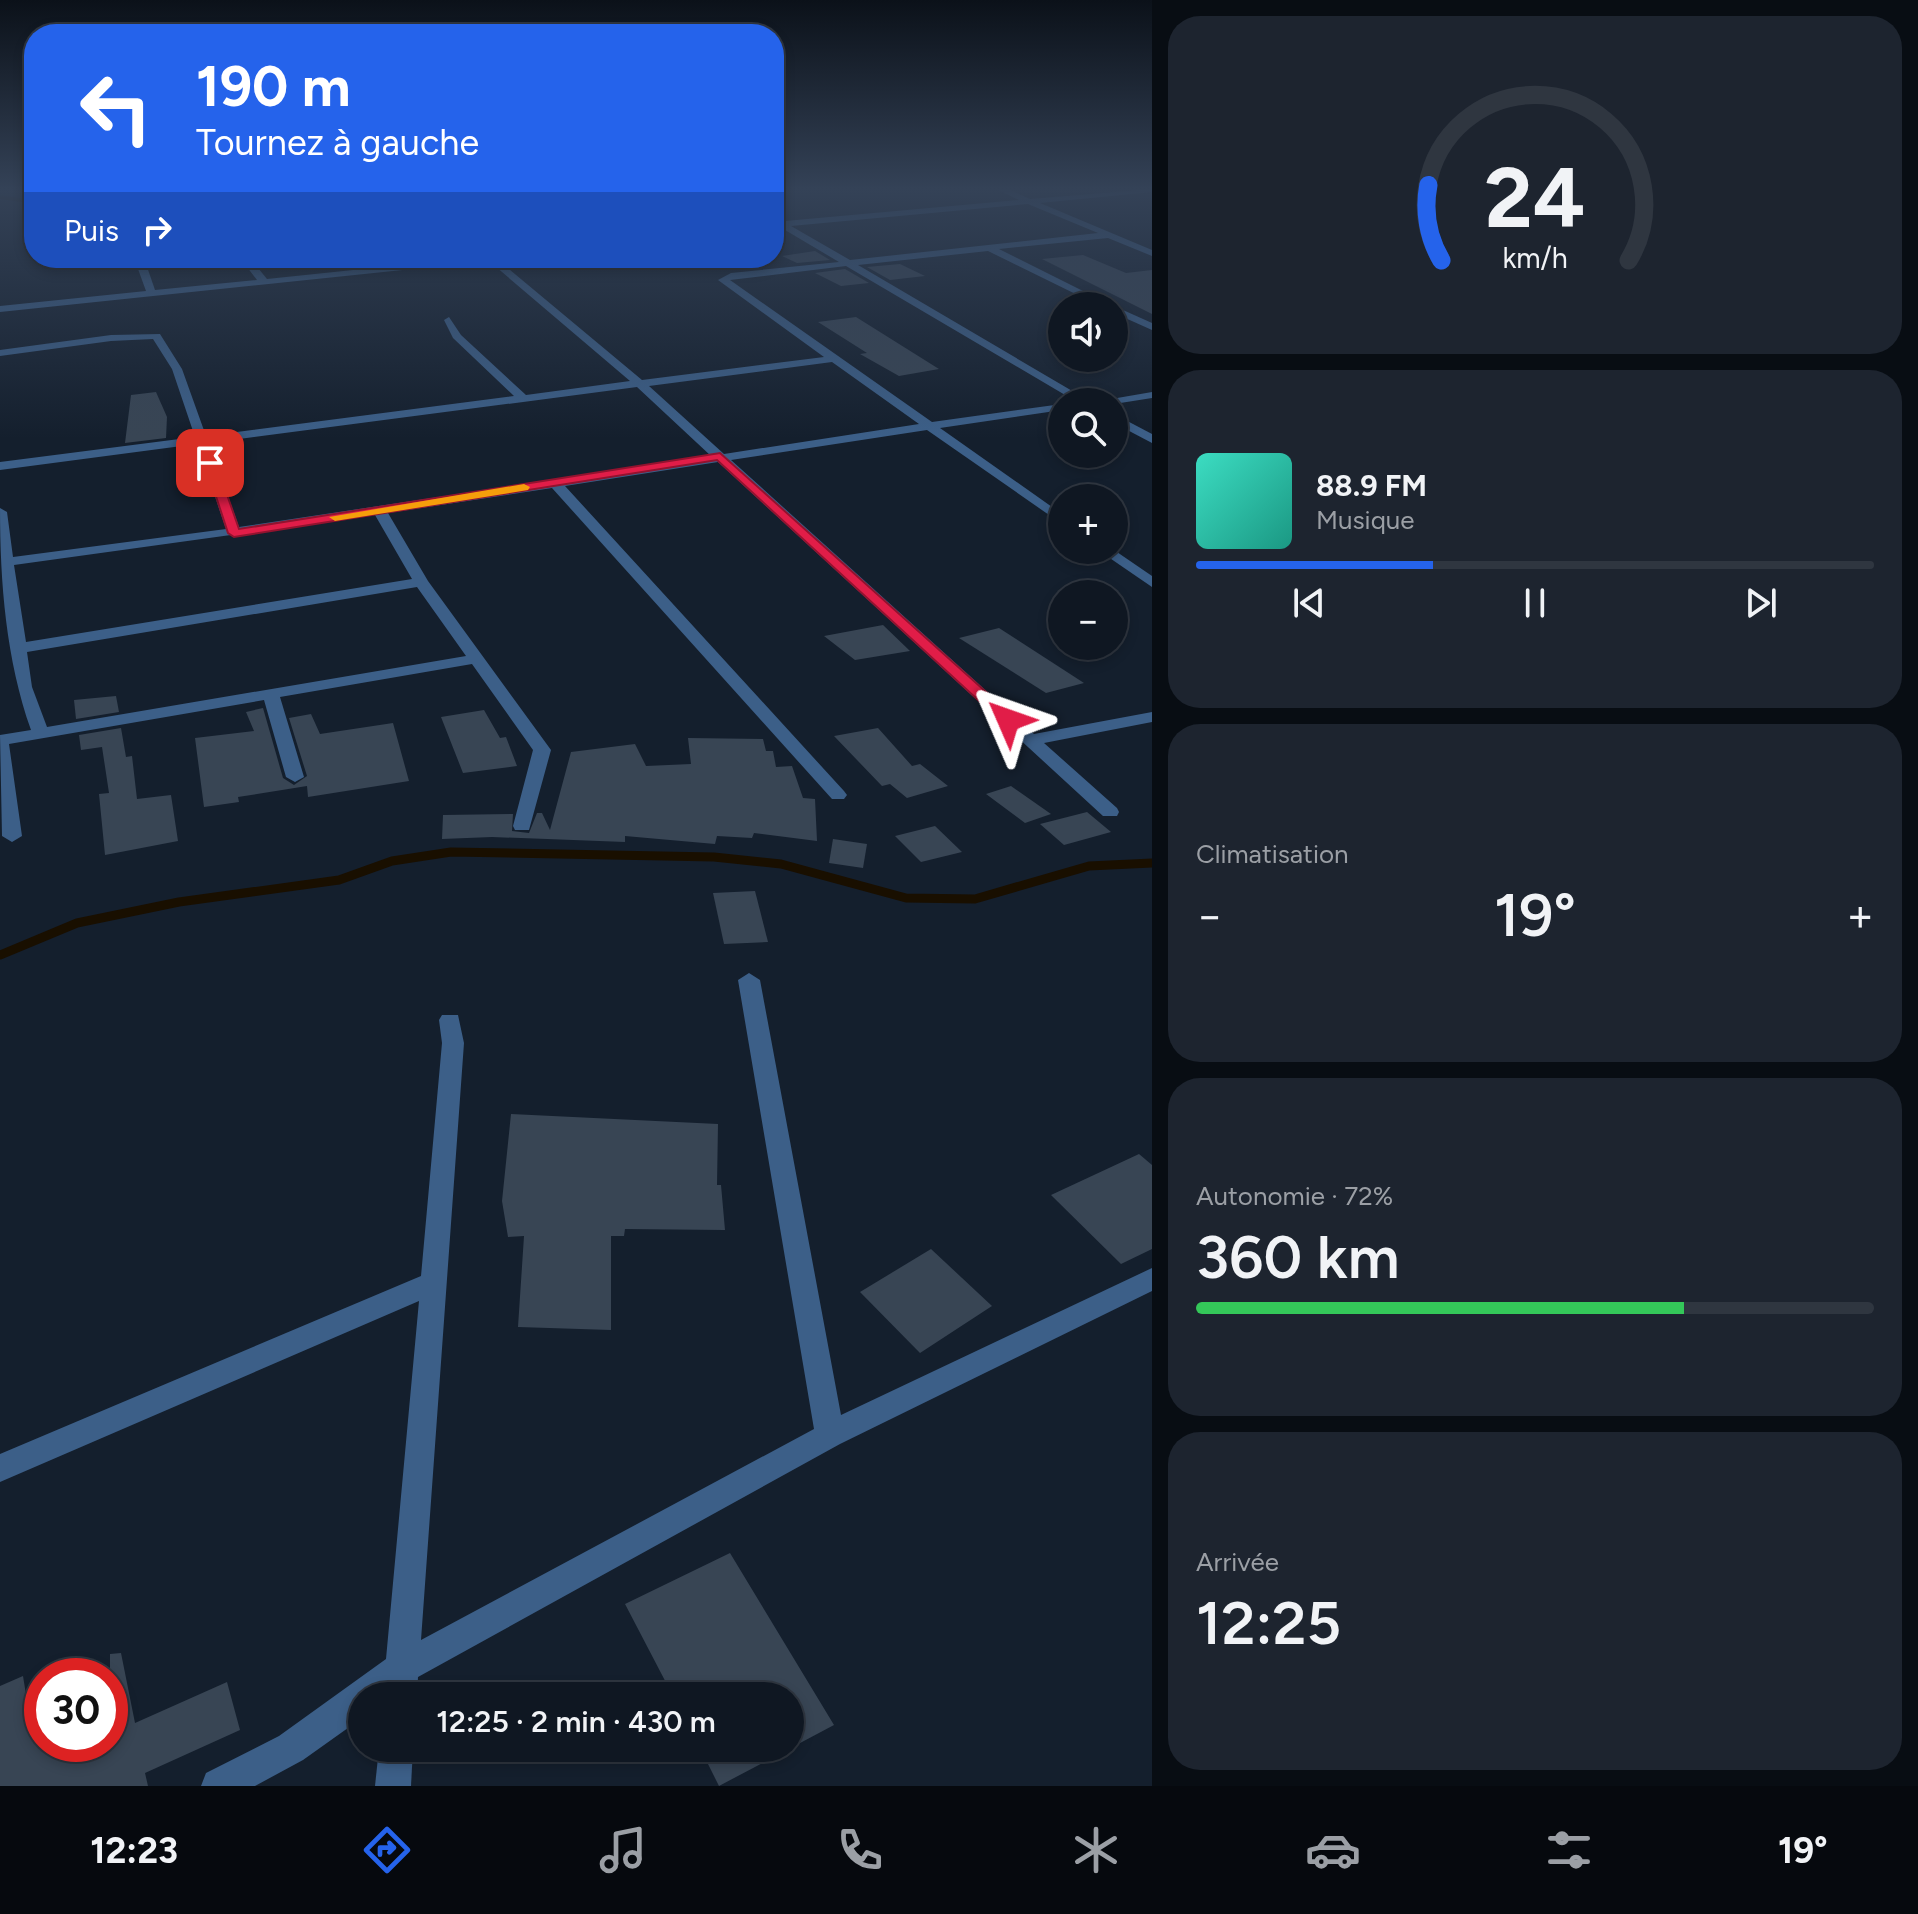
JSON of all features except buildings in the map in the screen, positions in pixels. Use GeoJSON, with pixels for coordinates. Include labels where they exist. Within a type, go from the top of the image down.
{"type":"FeatureCollection","features":[{"type":"Feature","properties":{"kind":"street"},"geometry":{"type":"LineString","coordinates":[[144,272],[152,294]]}},
{"type":"Feature","properties":{"kind":"street"},"geometry":{"type":"LineString","coordinates":[[256,272],[265,283]]}},
{"type":"Feature","properties":{"kind":"street"},"geometry":{"type":"LineString","coordinates":[[0,309],[362,272]]}},
{"type":"Feature","properties":{"kind":"street"},"geometry":{"type":"LineString","coordinates":[[510,272],[720,456],[1110,812]]}},
{"type":"Feature","properties":{"kind":"street"},"geometry":{"type":"LineString","coordinates":[[764,272],[731,276],[723,280],[1048,510]]}},
{"type":"Feature","properties":{"kind":"street"},"geometry":{"type":"LineString","coordinates":[[863,272],[1061,388]]}},
{"type":"Feature","properties":{"kind":"street"},"geometry":{"type":"LineString","coordinates":[[1039,272],[1079,292]]}},
{"type":"Feature","properties":{"kind":"street"},"geometry":{"type":"LineString","coordinates":[[1128,316],[1152,327]]}},
{"type":"Feature","properties":{"kind":"street"},"geometry":{"type":"LineString","coordinates":[[449,320],[457,336],[525,400]]}},
{"type":"Feature","properties":{"kind":"street"},"geometry":{"type":"LineString","coordinates":[[0,353],[154,335],[177,369],[234,533]]}},
{"type":"Feature","properties":{"kind":"street"},"geometry":{"type":"LineString","coordinates":[[0,466],[831,359]]}},
{"type":"Feature","properties":{"kind":"street"},"geometry":{"type":"LineString","coordinates":[[1128,398],[1152,395]]}},
{"type":"Feature","properties":{"kind":"street"},"geometry":{"type":"LineString","coordinates":[[4,555],[234,533],[720,456],[1048,409]]}},
{"type":"Feature","properties":{"kind":"street"},"geometry":{"type":"LineString","coordinates":[[1128,426],[1152,439]]}},
{"type":"Feature","properties":{"kind":"street"},"geometry":{"type":"LineString","coordinates":[[554,482],[838,795]]}},
{"type":"Feature","properties":{"kind":"street"},"geometry":{"type":"LineString","coordinates":[[379,510],[421,582],[542,750],[522,826]]}},
{"type":"Feature","properties":{"kind":"street"},"geometry":{"type":"LineString","coordinates":[[0,512],[24,687],[41,733]]}},
{"type":"Feature","properties":{"kind":"street"},"geometry":{"type":"LineString","coordinates":[[1125,564],[1152,583]]}},
{"type":"Feature","properties":{"kind":"street"},"geometry":{"type":"LineString","coordinates":[[20,648],[421,582]]}},
{"type":"Feature","properties":{"kind":"street"},"geometry":{"type":"LineString","coordinates":[[12,836],[0,742],[476,659]]}},
{"type":"Feature","properties":{"kind":"street"},"geometry":{"type":"LineString","coordinates":[[271,694],[295,777]]}},
{"type":"Feature","properties":{"kind":"street"},"geometry":{"type":"LineString","coordinates":[[1030,740],[1152,717]]}},
{"type":"Feature","properties":{"kind":"street"},"geometry":{"type":"LineString","coordinates":[[749,980],[830,1435]]}},
{"type":"Feature","properties":{"kind":"street"},"geometry":{"type":"LineString","coordinates":[[401,1682],[453,1043],[450,1020]]}},
{"type":"Feature","properties":{"kind":"street"},"geometry":{"type":"LineString","coordinates":[[401,1682],[830,1435],[1152,1279]]}},
{"type":"Feature","properties":{"kind":"street"},"geometry":{"type":"LineString","coordinates":[[0,1468],[434,1282]]}},
{"type":"Feature","properties":{"kind":"street"},"geometry":{"type":"LineString","coordinates":[[219,1786],[291,1748],[348,1707]]}},
{"type":"Feature","properties":{"kind":"street"},"geometry":{"type":"LineString","coordinates":[[393,1786],[395,1762]]}},
{"type":"Feature","properties":{"kind":"waterway"},"geometry":{"type":"LineString","coordinates":[[0,955],[77,923],[179,902],[339,880],[392,861],[451,852],[714,857],[781,864],[906,898],[975,899],[1089,866],[1152,863]]}},
{"type":"Feature","properties":{"kind":"slow traffic"},"geometry":{"type":"LineString","coordinates":[[335,517],[524,487]]}},
{"type":"Feature","properties":{"kind":"route"},"geometry":{"type":"LineString","coordinates":[[210,463],[234,533],[720,456],[1008,720]]}}]}
